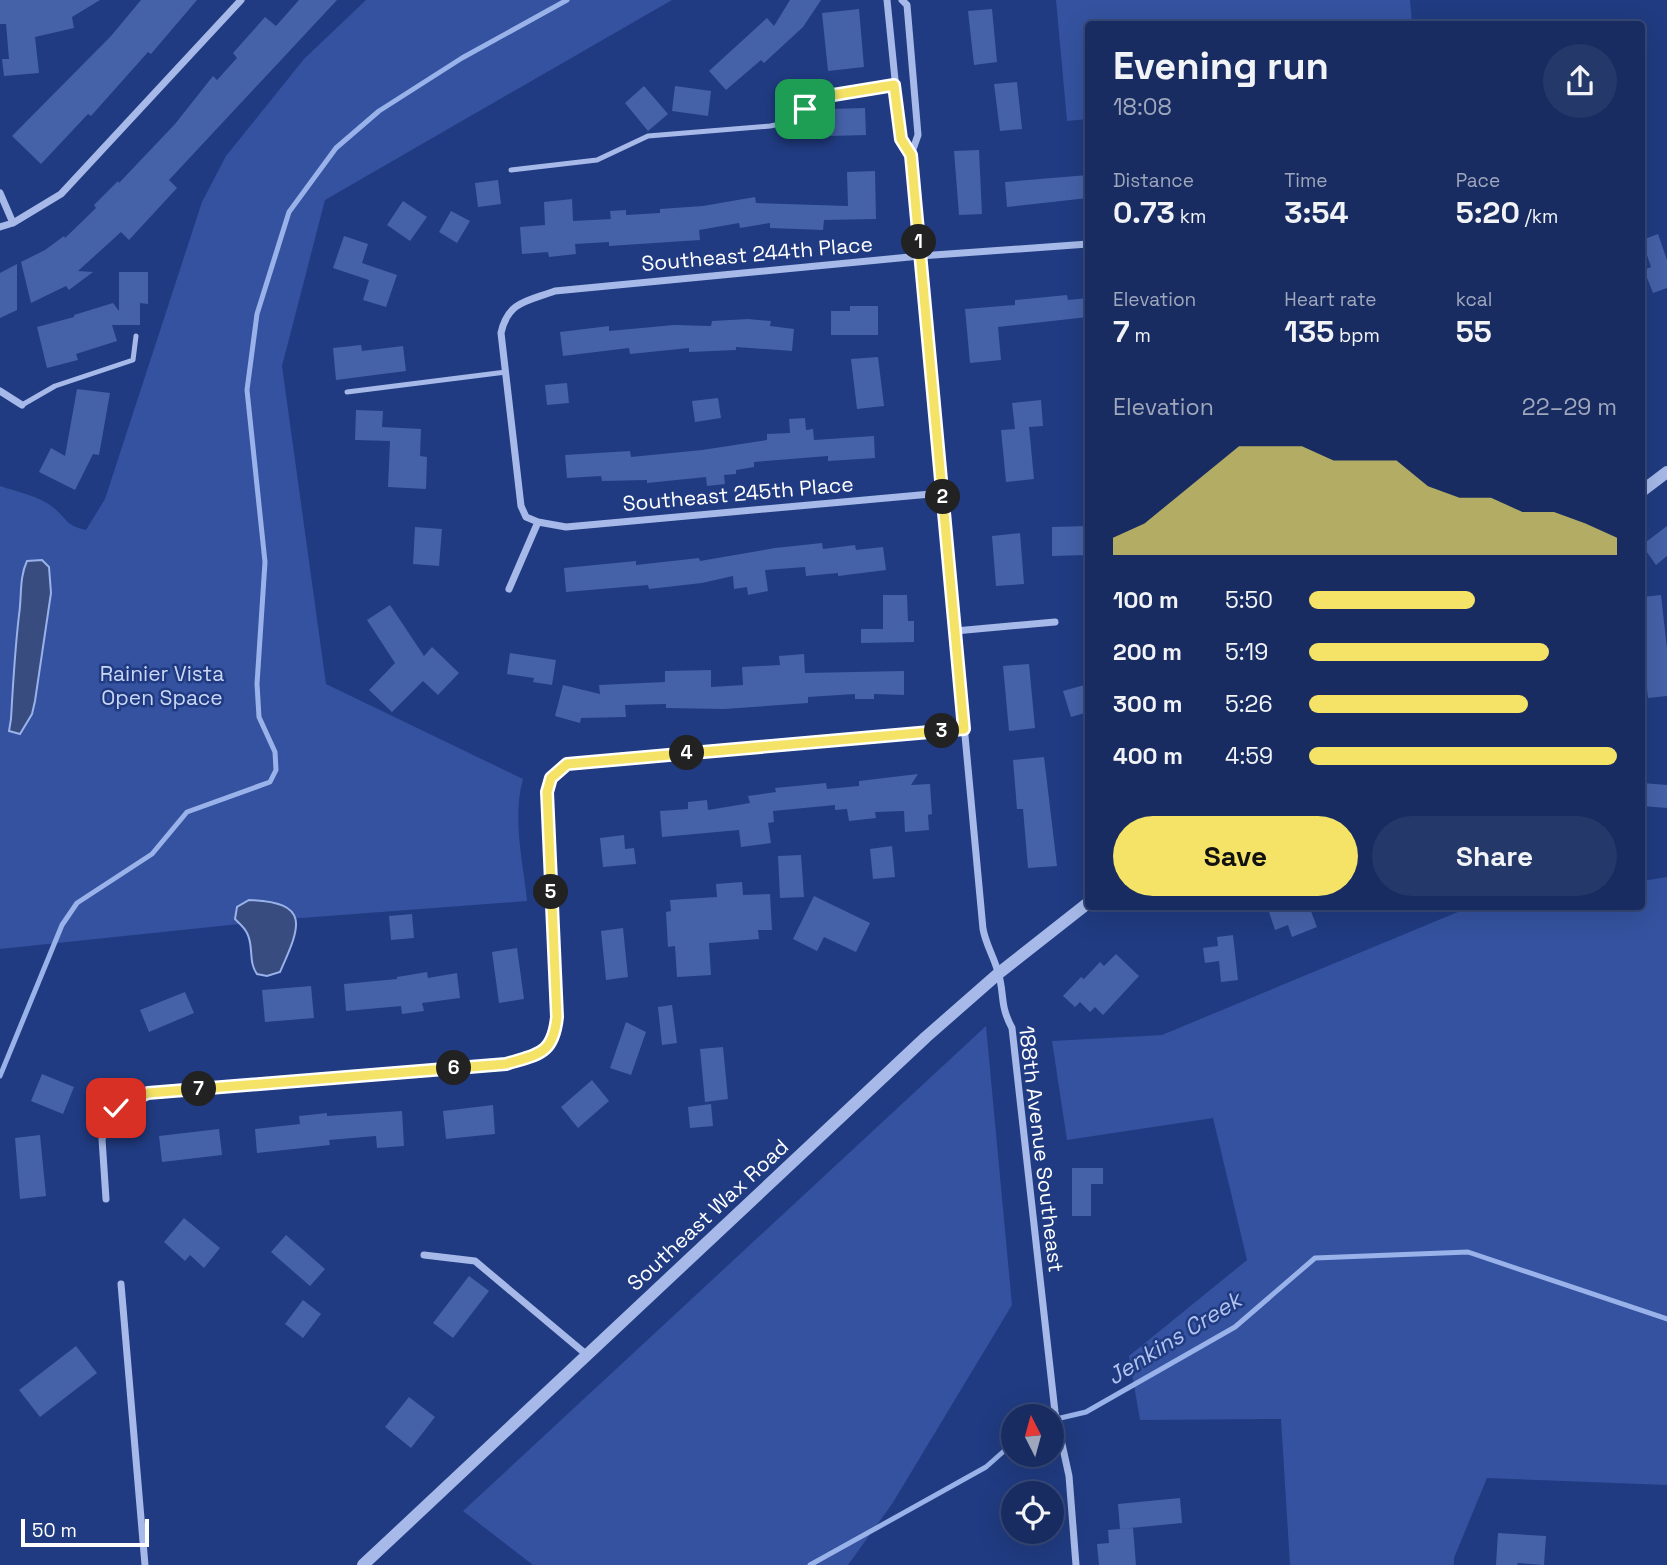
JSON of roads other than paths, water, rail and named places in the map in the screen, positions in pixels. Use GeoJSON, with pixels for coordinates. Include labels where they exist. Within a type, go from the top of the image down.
{"type":"FeatureCollection","features":[{"type":"Feature","properties":{"kind":"street"},"geometry":{"type":"LineString","coordinates":[[0,228],[61,194],[241,0]]}},
{"type":"Feature","properties":{"kind":"street","name":"188th Avenue Southeast"},"geometry":{"type":"LineString","coordinates":[[887,0],[901,139],[911,155]]}},
{"type":"Feature","properties":{"kind":"street","name":"188th Avenue Southeast"},"geometry":{"type":"LineString","coordinates":[[902,0],[907,5],[918,135],[911,155],[983,929],[987,948],[999,973],[1003,1011],[1012,1028],[1055,1412],[1069,1476],[1076,1565]]}},
{"type":"Feature","properties":{"kind":"street"},"geometry":{"type":"LineString","coordinates":[[0,193],[13,223]]}},
{"type":"Feature","properties":{"kind":"street","name":"Southeast 244th Place"},"geometry":{"type":"LineString","coordinates":[[506,372],[502,333],[504,321],[514,306],[555,291],[920,256],[1085,244]]}},
{"type":"Feature","properties":{"kind":"street"},"geometry":{"type":"LineString","coordinates":[[506,372],[521,506],[526,517],[538,522],[509,589]]}},
{"type":"Feature","properties":{"kind":"street"},"geometry":{"type":"LineString","coordinates":[[0,391],[22,405]]}},
{"type":"Feature","properties":{"kind":"street"},"geometry":{"type":"LineString","coordinates":[[1645,489],[1667,472]]}},
{"type":"Feature","properties":{"kind":"street","name":"Southeast 245th Place"},"geometry":{"type":"LineString","coordinates":[[538,522],[566,527],[942,493]]}},
{"type":"Feature","properties":{"kind":"street"},"geometry":{"type":"LineString","coordinates":[[955,631],[1055,622]]}},
{"type":"Feature","properties":{"kind":"street"},"geometry":{"type":"LineString","coordinates":[[106,1199],[102,1139],[116,1108],[148,1093],[506,1064],[540,1053],[555,1037],[557,1017],[547,792],[551,778],[567,764],[964,729]]}},
{"type":"Feature","properties":{"kind":"street","name":"Southeast Wax Road"},"geometry":{"type":"LineString","coordinates":[[363,1565],[926,1037],[999,973],[1085,905]]}},
{"type":"Feature","properties":{"kind":"street"},"geometry":{"type":"LineString","coordinates":[[424,1255],[475,1261],[587,1355]]}},
{"type":"Feature","properties":{"kind":"street"},"geometry":{"type":"LineString","coordinates":[[121,1284],[145,1565]]}},
{"type":"Feature","properties":{"kind":"lane"},"geometry":{"type":"LineString","coordinates":[[510,170],[597,160],[648,136],[790,122],[815,98],[894,85]]}},
{"type":"Feature","properties":{"kind":"lane"},"geometry":{"type":"LineString","coordinates":[[22,405],[55,386],[132,360],[136,336]]}},
{"type":"Feature","properties":{"kind":"lane"},"geometry":{"type":"LineString","coordinates":[[347,392],[506,372]]}},
{"type":"Feature","properties":{"kind":"waterway"},"geometry":{"type":"LineString","coordinates":[[0,1076],[62,925],[77,903],[152,854],[187,812],[270,782],[276,770],[275,752],[259,717],[257,684],[265,562],[247,390],[257,314],[289,212],[336,148],[379,111],[462,58],[567,0]]}},
{"type":"Feature","properties":{"kind":"waterway","name":"Jenkins Creek"},"geometry":{"type":"LineString","coordinates":[[1064,1417],[1086,1412],[1235,1327],[1315,1258],[1468,1252],[1667,1319]]}},
{"type":"Feature","properties":{"kind":"waterway","name":"Jenkins Creek"},"geometry":{"type":"LineString","coordinates":[[810,1565],[986,1467],[1001,1454]]}},
{"type":"Feature","properties":{"kind":"park label","name":"Rainier Vista Open Space"},"geometry":{"type":"Point","coordinates":[162,686]}}]}
